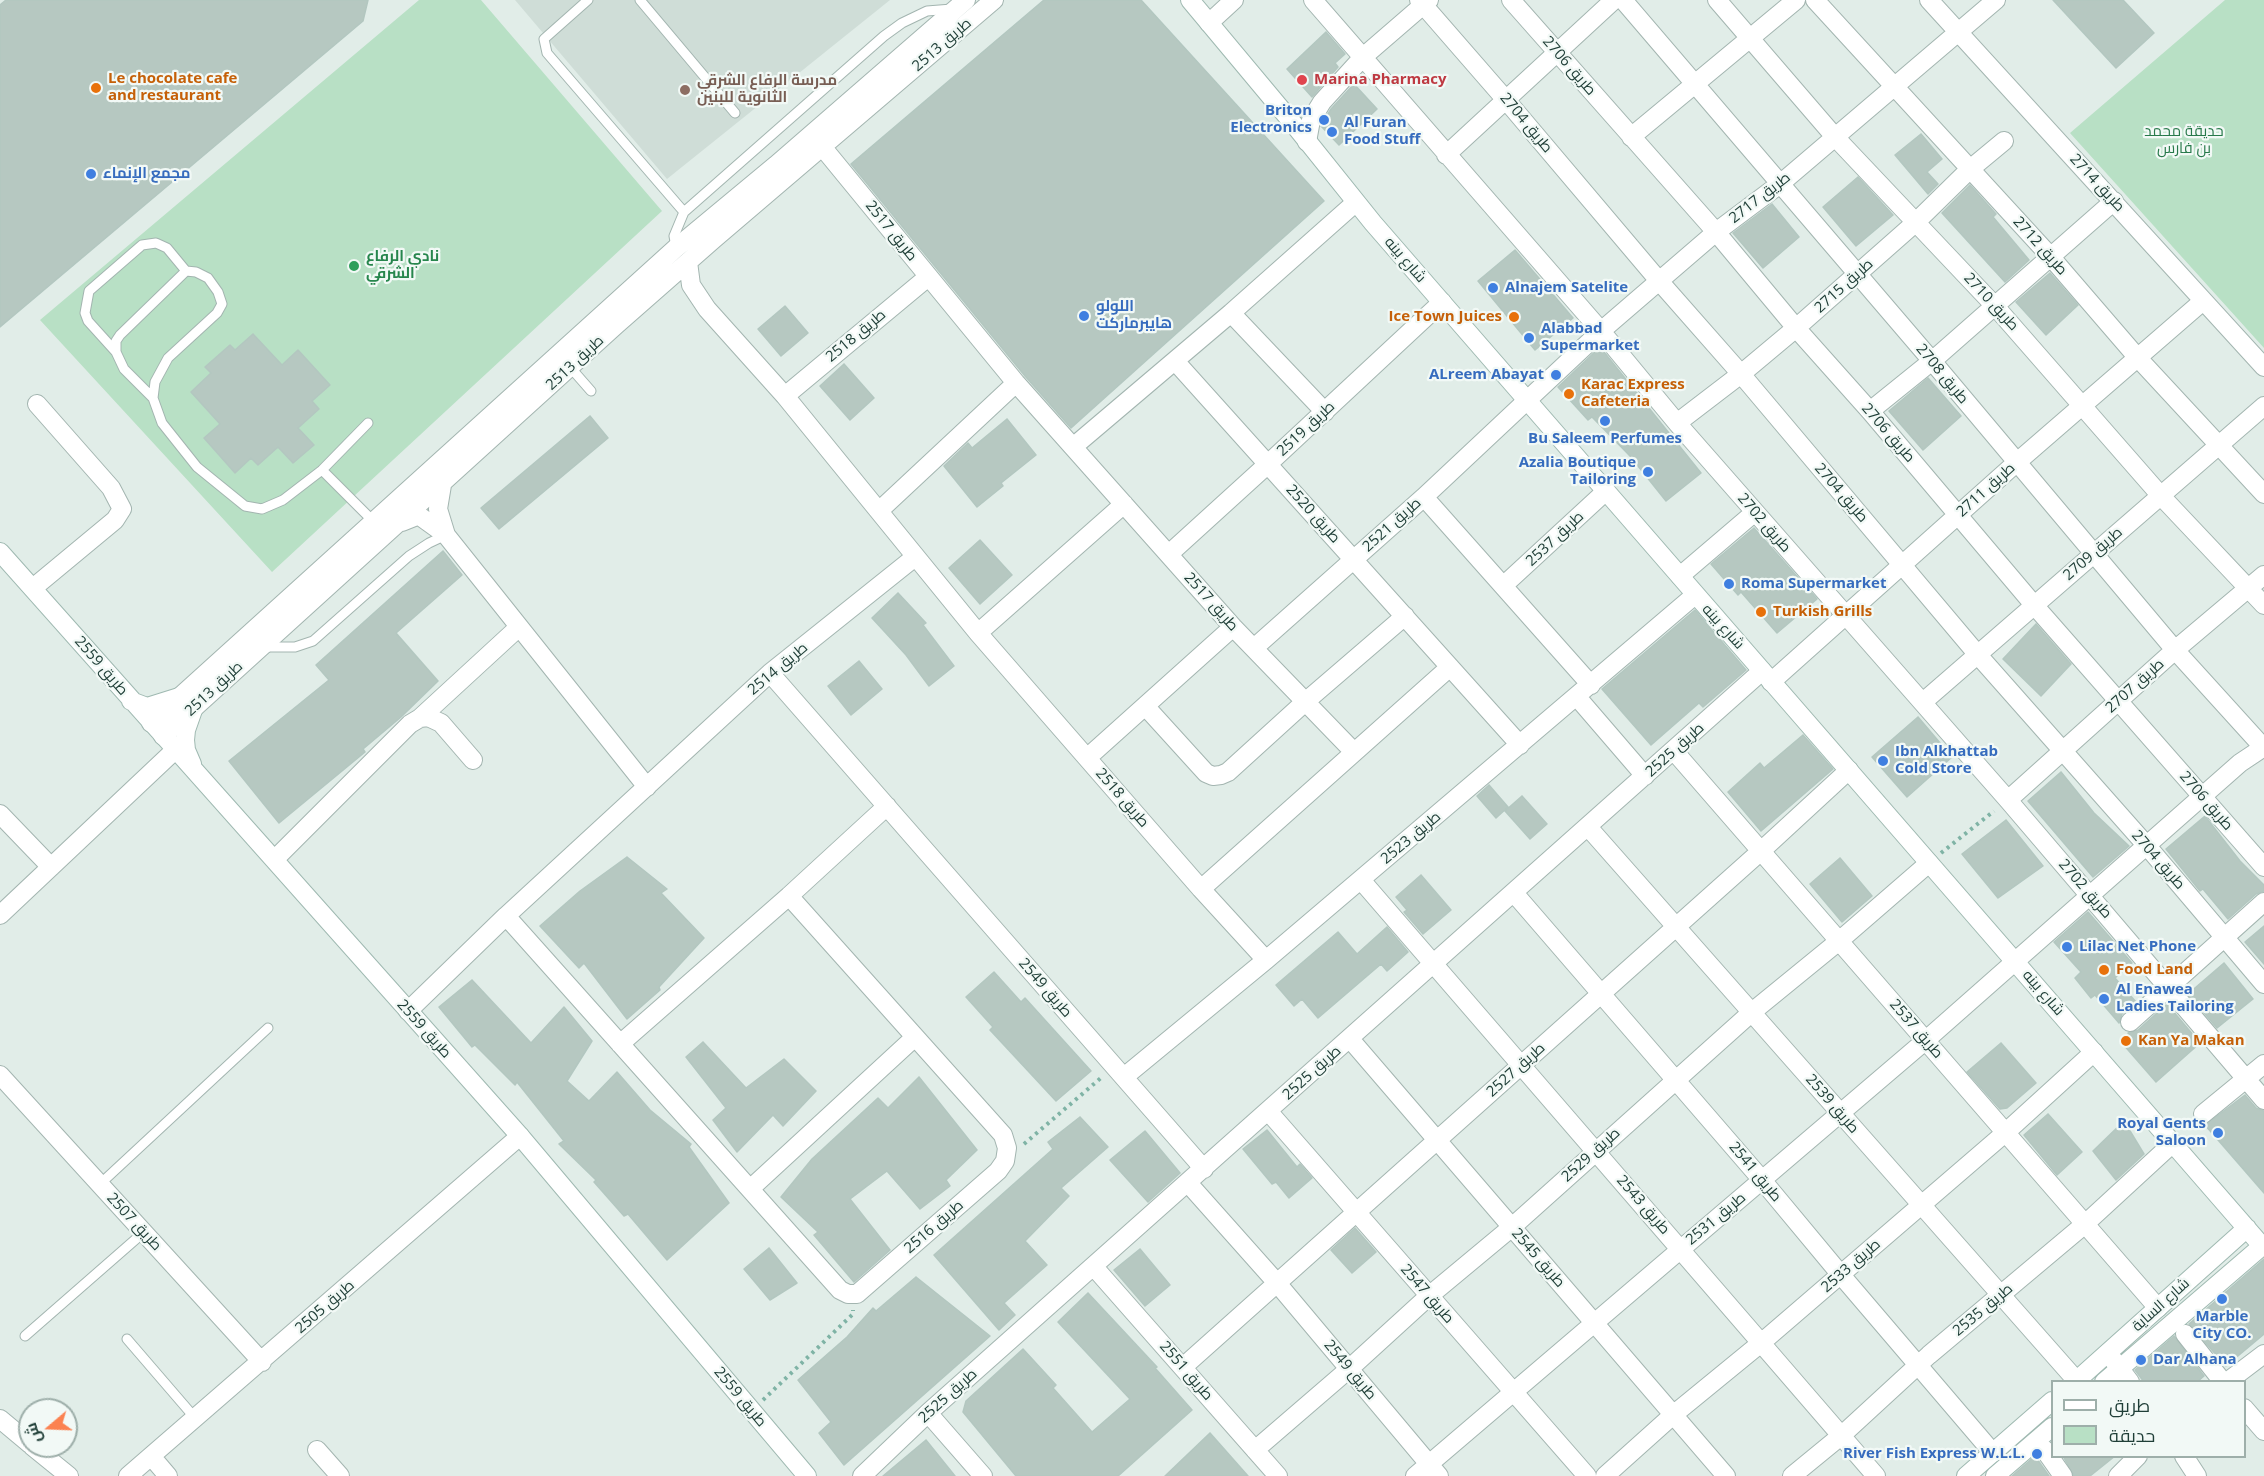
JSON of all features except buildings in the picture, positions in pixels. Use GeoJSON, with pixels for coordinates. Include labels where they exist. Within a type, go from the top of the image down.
{"type":"FeatureCollection","features":[{"type":"Feature","properties":{"kind":"street","name":"طريق 2513"},"geometry":{"type":"LineString","coordinates":[[157,729],[259,647],[399,523],[416,496],[676,248],[994,0]]}},
{"type":"Feature","properties":{"kind":"street","name":"شارع بينه"},"geometry":{"type":"LineString","coordinates":[[1190,0],[1355,203],[2263,1247]]}},
{"type":"Feature","properties":{"kind":"street"},"geometry":{"type":"LineString","coordinates":[[1209,23],[1234,0]]}},
{"type":"Feature","properties":{"kind":"street","name":"طريق 2702"},"geometry":{"type":"LineString","coordinates":[[1313,0],[1677,423],[2091,896],[2264,1100]]}},
{"type":"Feature","properties":{"kind":"street","name":"طريق 2706"},"geometry":{"type":"LineString","coordinates":[[1511,0],[1716,232],[2034,605],[2120,700],[2264,867]]}},
{"type":"Feature","properties":{"kind":"street"},"geometry":{"type":"LineString","coordinates":[[1446,155],[1614,0]]}},
{"type":"Feature","properties":{"kind":"street","name":"طريق 2708"},"geometry":{"type":"LineString","coordinates":[[1623,0],[1932,361],[2175,650],[2264,747]]}},
{"type":"Feature","properties":{"kind":"street","name":"طريق 2710"},"geometry":{"type":"LineString","coordinates":[[1717,0],[1835,137],[1994,305],[2161,496],[2264,605]]}},
{"type":"Feature","properties":{"kind":"street"},"geometry":{"type":"LineString","coordinates":[[1631,137],[1796,0]]}},
{"type":"Feature","properties":{"kind":"street","name":"طريق 2712"},"geometry":{"type":"LineString","coordinates":[[1815,0],[2050,256],[2136,357],[2264,494]]}},
{"type":"Feature","properties":{"kind":"street","name":"طريق 2714"},"geometry":{"type":"LineString","coordinates":[[1929,0],[2264,367]]}},
{"type":"Feature","properties":{"kind":"street","name":"طريق 2717"},"geometry":{"type":"LineString","coordinates":[[1528,400],[1601,332],[1716,232],[1780,184],[1996,0]]}},
{"type":"Feature","properties":{"kind":"street"},"geometry":{"type":"LineString","coordinates":[[1307,142],[1308,131],[1316,111],[1363,57],[1423,2]]}},
{"type":"Feature","properties":{"kind":"street","name":"طريق 2704"},"geometry":{"type":"LineString","coordinates":[[1423,2],[1978,655],[2147,846],[2264,984]]}},
{"type":"Feature","properties":{"kind":"street","name":"طريق 2513"},"geometry":{"type":"LineString","coordinates":[[188,703],[374,521],[416,496],[441,485],[688,262],[962,4]]}},
{"type":"Feature","properties":{"kind":"street","name":"طريق 2517"},"geometry":{"type":"LineString","coordinates":[[817,140],[1016,383],[1233,627],[1354,752]]}},
{"type":"Feature","properties":{"kind":"street","name":"طريق 2715"},"geometry":{"type":"LineString","coordinates":[[1677,423],[1796,328],[1857,275],[1969,170],[2004,141]]}},
{"type":"Feature","properties":{"kind":"street"},"geometry":{"type":"LineString","coordinates":[[1870,411],[1932,361],[2114,201]]}},
{"type":"Feature","properties":{"kind":"street"},"geometry":{"type":"LineString","coordinates":[[1073,447],[1231,313],[1355,203]]}},
{"type":"Feature","properties":{"kind":"street","name":"طريق 2518"},"geometry":{"type":"LineString","coordinates":[[688,262],[691,285],[701,301],[880,510],[915,557],[978,633],[1201,889],[1266,960]]}},
{"type":"Feature","properties":{"kind":"street","name":"طريق 2518"},"geometry":{"type":"LineString","coordinates":[[784,396],[928,277]]}},
{"type":"Feature","properties":{"kind":"street","name":"طريق 2711"},"geometry":{"type":"LineString","coordinates":[[1767,676],[1845,615],[2136,357],[2203,301]]}},
{"type":"Feature","properties":{"kind":"street","name":"طريق 2519"},"geometry":{"type":"LineString","coordinates":[[1169,554],[1442,302]]}},
{"type":"Feature","properties":{"kind":"street"},"geometry":{"type":"LineString","coordinates":[[1231,313],[1324,412]]}},
{"type":"Feature","properties":{"kind":"street","name":"طريق 2520"},"geometry":{"type":"LineString","coordinates":[[1175,361],[1520,745]]}},
{"type":"Feature","properties":{"kind":"street"},"geometry":{"type":"LineString","coordinates":[[880,510],[1016,383]]}},
{"type":"Feature","properties":{"kind":"street","name":"طريق 2521"},"geometry":{"type":"LineString","coordinates":[[1254,648],[1424,497],[1528,400]]}},
{"type":"Feature","properties":{"kind":"street"},"geometry":{"type":"LineString","coordinates":[[33,588],[114,520],[122,509],[111,488],[37,404]]}},
{"type":"Feature","properties":{"kind":"street","name":"طريق 2709"},"geometry":{"type":"LineString","coordinates":[[1923,702],[2264,406]]}},
{"type":"Feature","properties":{"kind":"street"},"geometry":{"type":"LineString","coordinates":[[441,485],[438,509],[446,535]]}},
{"type":"Feature","properties":{"kind":"street","name":"طريق 2537"},"geometry":{"type":"LineString","coordinates":[[1503,586],[1606,491]]}},
{"type":"Feature","properties":{"kind":"street"},"geometry":{"type":"LineString","coordinates":[[1424,497],[1503,586],[1584,691],[1645,776]]}},
{"type":"Feature","properties":{"kind":"street"},"geometry":{"type":"LineString","coordinates":[[978,633],[1124,504]]}},
{"type":"Feature","properties":{"kind":"street"},"geometry":{"type":"LineString","coordinates":[[1680,576],[1755,512]]}},
{"type":"Feature","properties":{"kind":"street"},"geometry":{"type":"LineString","coordinates":[[399,523],[417,516],[446,535],[647,787]]}},
{"type":"Feature","properties":{"kind":"street","name":"طريق 2559"},"geometry":{"type":"LineString","coordinates":[[0,552],[520,1136],[807,1476]]}},
{"type":"Feature","properties":{"kind":"street","name":"طريق 2514"},"geometry":{"type":"LineString","coordinates":[[408,1011],[506,916],[770,673],[915,557]]}},
{"type":"Feature","properties":{"kind":"street","name":"طريق 2707"},"geometry":{"type":"LineString","coordinates":[[2008,800],[2175,650],[2264,575]]}},
{"type":"Feature","properties":{"kind":"street","name":"طريق 2523"},"geometry":{"type":"LineString","coordinates":[[1119,1072],[1266,960],[1695,595]]}},
{"type":"Feature","properties":{"kind":"street"},"geometry":{"type":"LineString","coordinates":[[1146,707],[1201,768],[1213,776],[1221,776],[1405,616]]}},
{"type":"Feature","properties":{"kind":"street"},"geometry":{"type":"LineString","coordinates":[[275,860],[410,724],[420,718],[519,627]]}},
{"type":"Feature","properties":{"kind":"street"},"geometry":{"type":"LineString","coordinates":[[1087,758],[1233,627]]}},
{"type":"Feature","properties":{"kind":"street"},"geometry":{"type":"LineString","coordinates":[[1201,889],[1450,667]]}},
{"type":"Feature","properties":{"kind":"street","name":"طريق 2549"},"geometry":{"type":"LineString","coordinates":[[770,673],[1204,1169]]}},
{"type":"Feature","properties":{"kind":"street","name":"طريق 2525"},"geometry":{"type":"LineString","coordinates":[[862,1476],[928,1413],[1645,776],[1767,676]]}},
{"type":"Feature","properties":{"kind":"street"},"geometry":{"type":"LineString","coordinates":[[131,701],[147,707],[188,703],[185,748],[196,774]]}},
{"type":"Feature","properties":{"kind":"street"},"geometry":{"type":"LineString","coordinates":[[420,718],[428,717],[441,723],[473,760]]}},
{"type":"Feature","properties":{"kind":"street","name":"طريق 2531"},"geometry":{"type":"LineString","coordinates":[[1415,1476],[1434,1470],[1513,1392],[1926,1040],[2240,763],[2264,747]]}},
{"type":"Feature","properties":{"kind":"street"},"geometry":{"type":"LineString","coordinates":[[0,915],[175,750]]}},
{"type":"Feature","properties":{"kind":"street","name":"طريق 2537"},"geometry":{"type":"LineString","coordinates":[[1674,751],[2158,1308]]}},
{"type":"Feature","properties":{"kind":"street","name":"طريق 2527"},"geometry":{"type":"LineString","coordinates":[[1182,1368],[1849,770]]}},
{"type":"Feature","properties":{"kind":"street"},"geometry":{"type":"LineString","coordinates":[[620,1044],[789,896],[887,806]]}},
{"type":"Feature","properties":{"kind":"street"},"geometry":{"type":"LineString","coordinates":[[0,814],[51,867]]}},
{"type":"Feature","properties":{"kind":"street","name":"طريق 2539"},"geometry":{"type":"LineString","coordinates":[[1588,827],[2074,1380]]}},
{"type":"Feature","properties":{"kind":"street","name":"طريق 2529"},"geometry":{"type":"LineString","coordinates":[[1255,1450],[1429,1296],[1512,1227],[1752,1012],[1929,863]]}},
{"type":"Feature","properties":{"kind":"street","name":"طريق 2543"},"geometry":{"type":"LineString","coordinates":[[1361,880],[1876,1476]]}},
{"type":"Feature","properties":{"kind":"street","name":"طريق 2541"},"geometry":{"type":"LineString","coordinates":[[1514,893],[1762,1180],[1840,1275],[1993,1453]]}},
{"type":"Feature","properties":{"kind":"street"},"geometry":{"type":"LineString","coordinates":[[789,896],[1003,1135],[1007,1148],[1005,1161]]}},
{"type":"Feature","properties":{"kind":"street"},"geometry":{"type":"LineString","coordinates":[[2130,1022],[2264,902]]}},
{"type":"Feature","properties":{"kind":"street"},"geometry":{"type":"LineString","coordinates":[[506,916],[840,1290],[848,1294],[857,1294]]}},
{"type":"Feature","properties":{"kind":"street"},"geometry":{"type":"LineString","coordinates":[[750,1189],[915,1037]]}},
{"type":"Feature","properties":{"kind":"street","name":"طريق 2545"},"geometry":{"type":"LineString","coordinates":[[1350,1039],[1726,1476]]}},
{"type":"Feature","properties":{"kind":"street","name":"طريق 2533"},"geometry":{"type":"LineString","coordinates":[[1605,1476],[1673,1415],[1761,1343],[2006,1133],[2094,1052]]}},
{"type":"Feature","properties":{"kind":"street"},"geometry":{"type":"LineString","coordinates":[[2203,1114],[2264,1064]]}},
{"type":"Feature","properties":{"kind":"street","name":"طريق 2507"},"geometry":{"type":"LineString","coordinates":[[2,1082],[144,1232],[262,1362]]}},
{"type":"Feature","properties":{"kind":"street","name":"طريق 2547"},"geometry":{"type":"LineString","coordinates":[[1268,1111],[1587,1476]]}},
{"type":"Feature","properties":{"kind":"street","name":"طريق 2505"},"geometry":{"type":"LineString","coordinates":[[128,1476],[520,1136]]}},
{"type":"Feature","properties":{"kind":"street","name":"طريق 2535"},"geometry":{"type":"LineString","coordinates":[[1792,1476],[1842,1435],[2000,1294],[2085,1224],[2173,1143]]}},
{"type":"Feature","properties":{"kind":"street","name":"طريق 2516"},"geometry":{"type":"LineString","coordinates":[[857,1294],[998,1171],[1005,1161]]}},
{"type":"Feature","properties":{"kind":"street","name":"طريق 2549"},"geometry":{"type":"LineString","coordinates":[[1188,1183],[1277,1283],[1434,1470]]}},
{"type":"Feature","properties":{"kind":"street","name":"شارع الساية"},"geometry":{"type":"LineString","coordinates":[[2076,1380],[2247,1228]]}},
{"type":"Feature","properties":{"kind":"street","name":"شارع الساية"},"geometry":{"type":"LineString","coordinates":[[2109,1380],[2125,1374],[2263,1247]]}},
{"type":"Feature","properties":{"kind":"street","name":"طريق 2551"},"geometry":{"type":"LineString","coordinates":[[1094,1267],[1278,1476]]}},
{"type":"Feature","properties":{"kind":"street"},"geometry":{"type":"LineString","coordinates":[[2185,1334],[2223,1380]]}},
{"type":"Feature","properties":{"kind":"street"},"geometry":{"type":"LineString","coordinates":[[2108,1353],[2125,1374]]}},
{"type":"Feature","properties":{"kind":"street"},"geometry":{"type":"LineString","coordinates":[[2228,1380],[2264,1354]]}},
{"type":"Feature","properties":{"kind":"street"},"geometry":{"type":"LineString","coordinates":[[1966,1476],[2051,1402]]}},
{"type":"Feature","properties":{"kind":"street"},"geometry":{"type":"LineString","coordinates":[[2246,1410],[2264,1431]]}},
{"type":"Feature","properties":{"kind":"street"},"geometry":{"type":"LineString","coordinates":[[928,1413],[983,1476]]}},
{"type":"Feature","properties":{"kind":"street"},"geometry":{"type":"LineString","coordinates":[[0,1419],[18,1434]]}},
{"type":"Feature","properties":{"kind":"street"},"geometry":{"type":"LineString","coordinates":[[1995,1476],[2051,1428]]}},
{"type":"Feature","properties":{"kind":"street"},"geometry":{"type":"LineString","coordinates":[[2044,1449],[2063,1476]]}},
{"type":"Feature","properties":{"kind":"street"},"geometry":{"type":"LineString","coordinates":[[317,1450],[340,1476]]}},
{"type":"Feature","properties":{"kind":"street"},"geometry":{"type":"LineString","coordinates":[[151,1456],[168,1476]]}},
{"type":"Feature","properties":{"kind":"street"},"geometry":{"type":"LineString","coordinates":[[47,1458],[69,1476]]}},
{"type":"Feature","properties":{"kind":"street"},"geometry":{"type":"LineString","coordinates":[[2118,1476],[2136,1458]]}},
{"type":"Feature","properties":{"kind":"street"},"geometry":{"type":"LineString","coordinates":[[2185,1458],[2197,1476]]}},
{"type":"Feature","properties":{"kind":"lane"},"geometry":{"type":"LineString","coordinates":[[588,0],[544,39],[547,53],[684,212]]}},
{"type":"Feature","properties":{"kind":"lane"},"geometry":{"type":"LineString","coordinates":[[640,0],[735,113]]}},
{"type":"Feature","properties":{"kind":"lane"},"geometry":{"type":"LineString","coordinates":[[676,248],[674,236],[684,212],[902,23],[927,11],[962,4]]}},
{"type":"Feature","properties":{"kind":"lane"},"geometry":{"type":"LineString","coordinates":[[153,398],[155,382],[168,358],[217,313],[222,304],[218,292],[208,278],[196,272],[186,271],[167,248],[156,243],[142,245],[89,291],[85,313],[88,321],[116,352],[124,369],[153,398],[162,423],[197,467],[245,506],[262,509],[283,500],[322,470],[368,423]]}},
{"type":"Feature","properties":{"kind":"lane"},"geometry":{"type":"LineString","coordinates":[[116,352],[116,341],[120,334],[186,271]]}},
{"type":"Feature","properties":{"kind":"lane"},"geometry":{"type":"LineString","coordinates":[[570,367],[591,391]]}},
{"type":"Feature","properties":{"kind":"lane"},"geometry":{"type":"LineString","coordinates":[[322,470],[374,521]]}},
{"type":"Feature","properties":{"kind":"lane"},"geometry":{"type":"LineString","coordinates":[[259,647],[295,647],[313,641],[410,556],[446,535]]}},
{"type":"Feature","properties":{"kind":"lane"},"geometry":{"type":"LineString","coordinates":[[99,1185],[268,1028]]}},
{"type":"Feature","properties":{"kind":"lane"},"geometry":{"type":"LineString","coordinates":[[25,1336],[144,1232]]}},
{"type":"Feature","properties":{"kind":"lane"},"geometry":{"type":"LineString","coordinates":[[127,1339],[195,1418]]}},
{"type":"Feature","properties":{"kind":"path"},"geometry":{"type":"LineString","coordinates":[[1929,863],[2008,800]]}},
{"type":"Feature","properties":{"kind":"path"},"geometry":{"type":"LineString","coordinates":[[1005,1161],[1119,1072]]}},
{"type":"Feature","properties":{"kind":"path"},"geometry":{"type":"LineString","coordinates":[[752,1411],[853,1314],[857,1294]]}},
{"type":"Feature","properties":{"kind":"shaded area","name":"مدرسة الرفاع الشرقي الثانوية للبنين"},"geometry":{"type":"Polygon","coordinates":[[[515,0],[890,0],[667,179],[515,0]]]}},
{"type":"Feature","properties":{"kind":"green space","name":"نادي الرفاع الشرقي"},"geometry":{"type":"Polygon","coordinates":[[[419,0],[481,0],[662,211],[272,572],[40,320],[419,0]]]}},
{"type":"Feature","properties":{"kind":"green space","name":"حديقة محمد بن فارس"},"geometry":{"type":"Polygon","coordinates":[[[2225,0],[2264,0],[2264,348],[2070,133],[2225,0]]]}},
{"type":"Feature","properties":{"kind":"place","name":"Marina Pharmacy"},"geometry":{"type":"Point","coordinates":[1302,80]}},
{"type":"Feature","properties":{"kind":"place","name":"Le chocolate cafe and restaurant"},"geometry":{"type":"Point","coordinates":[96,88]}},
{"type":"Feature","properties":{"kind":"place","name":"مدرسة الرفاع الشرقي الثانوية للبنين"},"geometry":{"type":"Point","coordinates":[685,90]}},
{"type":"Feature","properties":{"kind":"place","name":"Briton Electronics"},"geometry":{"type":"Point","coordinates":[1324,120]}},
{"type":"Feature","properties":{"kind":"place","name":"Al Furan Food Stuff"},"geometry":{"type":"Point","coordinates":[1332,132]}},
{"type":"Feature","properties":{"kind":"place","name":"مجمع الإنماء"},"geometry":{"type":"Point","coordinates":[91,174]}},
{"type":"Feature","properties":{"kind":"place","name":"نادي الرفاع الشرقي"},"geometry":{"type":"Point","coordinates":[354,266]}},
{"type":"Feature","properties":{"kind":"place","name":"Alnajem Satelite"},"geometry":{"type":"Point","coordinates":[1493,288]}},
{"type":"Feature","properties":{"kind":"place","name":"اللولو هايبرماركت"},"geometry":{"type":"Point","coordinates":[1084,316]}},
{"type":"Feature","properties":{"kind":"place","name":"Ice Town Juices"},"geometry":{"type":"Point","coordinates":[1514,317]}},
{"type":"Feature","properties":{"kind":"place","name":"Alabbad Supermarket"},"geometry":{"type":"Point","coordinates":[1529,338]}},
{"type":"Feature","properties":{"kind":"place","name":"ALreem Abayat"},"geometry":{"type":"Point","coordinates":[1556,375]}},
{"type":"Feature","properties":{"kind":"place","name":"Karac Express Cafeteria"},"geometry":{"type":"Point","coordinates":[1569,394]}},
{"type":"Feature","properties":{"kind":"place","name":"Bu Saleem Perfumes"},"geometry":{"type":"Point","coordinates":[1605,421]}},
{"type":"Feature","properties":{"kind":"place","name":"Azalia Boutique Tailoring"},"geometry":{"type":"Point","coordinates":[1648,472]}},
{"type":"Feature","properties":{"kind":"place","name":"Roma Supermarket"},"geometry":{"type":"Point","coordinates":[1729,584]}},
{"type":"Feature","properties":{"kind":"place","name":"Turkish Grills"},"geometry":{"type":"Point","coordinates":[1761,612]}},
{"type":"Feature","properties":{"kind":"place","name":"Ibn Alkhattab Cold Store"},"geometry":{"type":"Point","coordinates":[1883,761]}},
{"type":"Feature","properties":{"kind":"place","name":"Lilac Net Phone"},"geometry":{"type":"Point","coordinates":[2067,947]}},
{"type":"Feature","properties":{"kind":"place","name":"Food Land"},"geometry":{"type":"Point","coordinates":[2104,970]}},
{"type":"Feature","properties":{"kind":"place","name":"Al Enawea Ladies Tailoring"},"geometry":{"type":"Point","coordinates":[2104,999]}},
{"type":"Feature","properties":{"kind":"place","name":"Kan Ya Makan"},"geometry":{"type":"Point","coordinates":[2126,1041]}},
{"type":"Feature","properties":{"kind":"place","name":"Royal Gents Saloon"},"geometry":{"type":"Point","coordinates":[2218,1133]}},
{"type":"Feature","properties":{"kind":"place","name":"Marble City CO."},"geometry":{"type":"Point","coordinates":[2222,1299]}},
{"type":"Feature","properties":{"kind":"place","name":"Dar Alhana"},"geometry":{"type":"Point","coordinates":[2141,1360]}},
{"type":"Feature","properties":{"kind":"place","name":"River Fish Express W.L.L."},"geometry":{"type":"Point","coordinates":[2037,1454]}}]}
